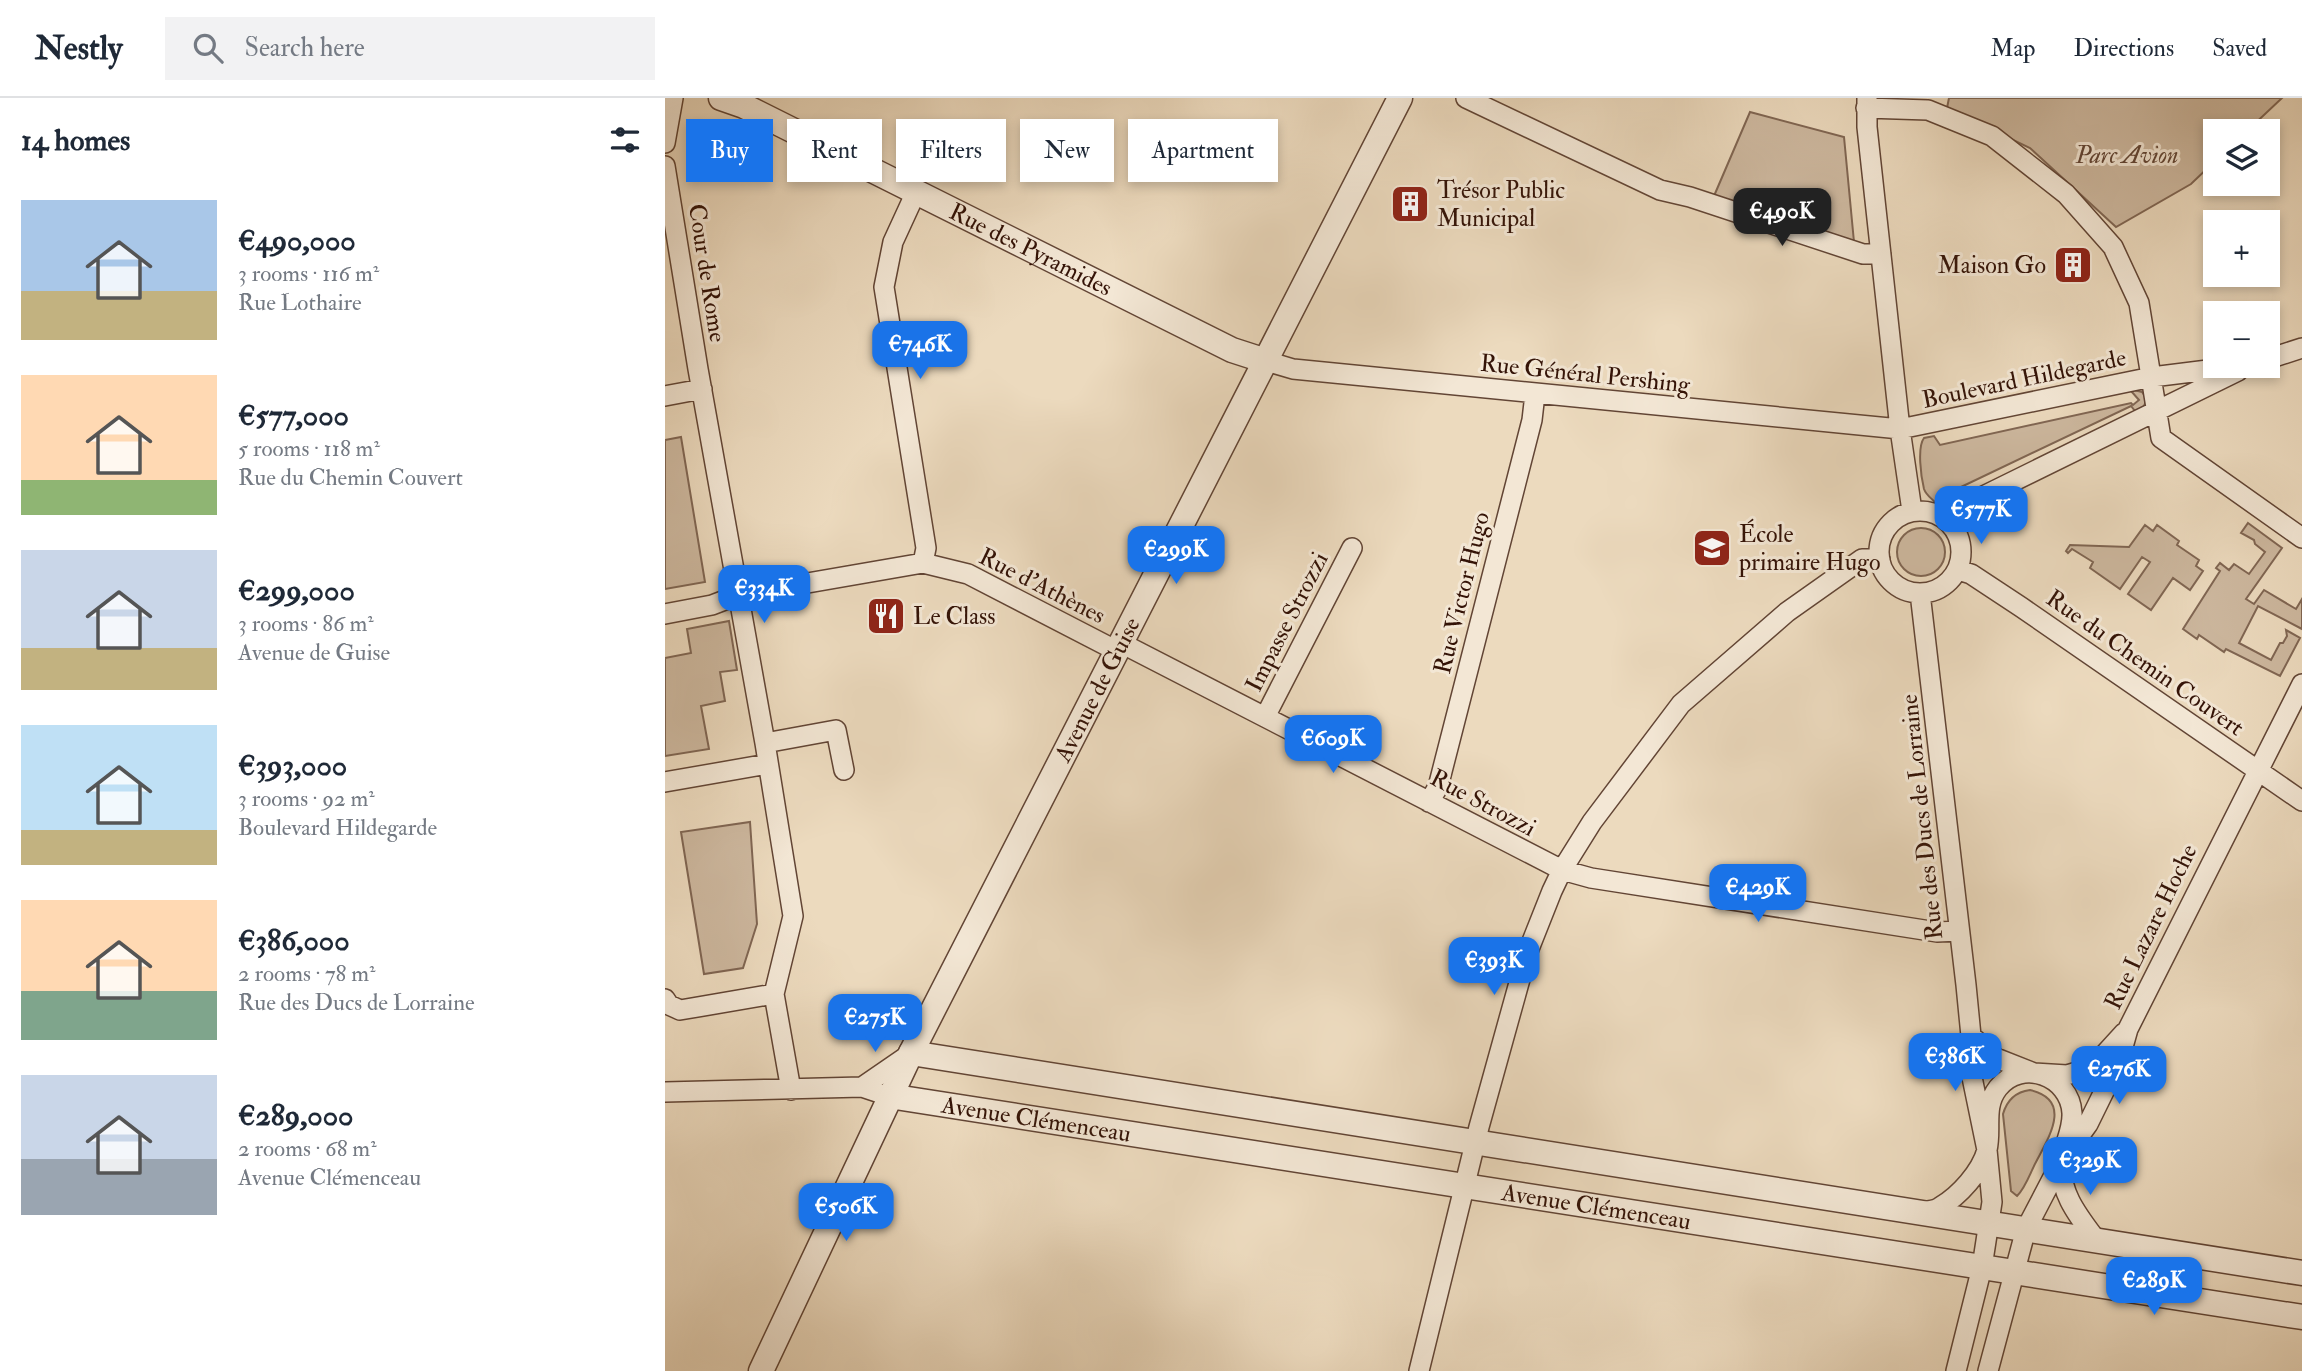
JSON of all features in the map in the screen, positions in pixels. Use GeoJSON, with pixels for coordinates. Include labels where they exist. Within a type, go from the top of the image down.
{"type":"FeatureCollection","features":[{"type":"Feature","properties":{"kind":"street"},"geometry":{"type":"LineString","coordinates":[[665,143],[673,98]]}},
{"type":"Feature","properties":{"kind":"street","name":"Rue des Pyramides"},"geometry":{"type":"LineString","coordinates":[[722,98],[744,106],[1232,350],[1266,361]]}},
{"type":"Feature","properties":{"kind":"street","name":"Avenue de Guise"},"geometry":{"type":"LineString","coordinates":[[761,1371],[911,1053],[1400,98]]}},
{"type":"Feature","properties":{"kind":"street"},"geometry":{"type":"LineString","coordinates":[[1466,98],[1660,190],[1690,197],[1863,254],[1881,254]]}},
{"type":"Feature","properties":{"kind":"street"},"geometry":{"type":"LineString","coordinates":[[1900,429],[1866,103],[1928,110],[1992,136],[2066,194],[2113,247],[2139,303],[2161,438],[2302,538]]}},
{"type":"Feature","properties":{"kind":"street","name":"Cour de Rome"},"geometry":{"type":"LineString","coordinates":[[665,166],[793,916],[774,993],[791,1090]]}},
{"type":"Feature","properties":{"kind":"street"},"geometry":{"type":"LineString","coordinates":[[916,192],[893,242],[884,287],[926,548],[923,563]]}},
{"type":"Feature","properties":{"kind":"street"},"geometry":{"type":"LineString","coordinates":[[2280,355],[2302,348]]}},
{"type":"Feature","properties":{"kind":"street","name":"Rue Général Pershing"},"geometry":{"type":"LineString","coordinates":[[1266,361],[1293,369],[1900,429]]}},
{"type":"Feature","properties":{"kind":"street","name":"Boulevard Hildegarde"},"geometry":{"type":"LineString","coordinates":[[1912,511],[1900,429],[2152,377],[2203,371]]}},
{"type":"Feature","properties":{"kind":"street"},"geometry":{"type":"LineString","coordinates":[[1946,519],[1963,506],[2223,378]]}},
{"type":"Feature","properties":{"kind":"street"},"geometry":{"type":"LineString","coordinates":[[665,396],[702,389]]}},
{"type":"Feature","properties":{"kind":"street","name":"Rue Victor Hugo"},"geometry":{"type":"LineString","coordinates":[[1429,802],[1438,787],[1445,761],[1532,420],[1535,394]]}},
{"type":"Feature","properties":{"kind":"street"},"geometry":{"type":"LineString","coordinates":[[1912,511],[1930,511],[1946,519],[1961,542],[1958,570],[1948,582],[1935,590],[1920,593],[1906,590],[1894,583],[1884,572],[1879,559],[1880,543],[1886,528],[1898,517],[1912,511]]}},
{"type":"Feature","properties":{"kind":"street","name":"Impasse Strozzi"},"geometry":{"type":"LineString","coordinates":[[1265,717],[1352,548]]}},
{"type":"Feature","properties":{"kind":"street"},"geometry":{"type":"LineString","coordinates":[[1419,1371],[1475,1142],[1527,954],[1562,870],[1592,822],[1681,704],[1787,612],[1862,559],[1879,559]]}},
{"type":"Feature","properties":{"kind":"street","name":"Rue d'Athènes"},"geometry":{"type":"LineString","coordinates":[[738,594],[923,563],[968,574],[1119,647]]}},
{"type":"Feature","properties":{"kind":"street","name":"Rue du Chemin Couvert"},"geometry":{"type":"LineString","coordinates":[[1958,570],[1971,573],[2302,801]]}},
{"type":"Feature","properties":{"kind":"street","name":"Rue des Ducs de Lorraine"},"geometry":{"type":"LineString","coordinates":[[1920,593],[1971,1036],[1967,1053],[1987,1150],[1992,1202],[1982,1267],[1957,1371]]}},
{"type":"Feature","properties":{"kind":"street"},"geometry":{"type":"LineString","coordinates":[[665,614],[712,606],[738,594]]}},
{"type":"Feature","properties":{"kind":"street","name":"Rue Strozzi"},"geometry":{"type":"LineString","coordinates":[[1119,647],[1265,717],[1562,870],[1591,878],[1937,932],[1959,931]]}},
{"type":"Feature","properties":{"kind":"street","name":"Rue Lazare Hoche"},"geometry":{"type":"LineString","coordinates":[[1988,1371],[2026,1230],[2062,1160],[2088,1124],[2119,1061],[2128,1029],[2302,684]]}},
{"type":"Feature","properties":{"kind":"street"},"geometry":{"type":"LineString","coordinates":[[765,743],[836,730],[844,770]]}},
{"type":"Feature","properties":{"kind":"street"},"geometry":{"type":"LineString","coordinates":[[665,782],[768,764]]}},
{"type":"Feature","properties":{"kind":"street"},"geometry":{"type":"LineString","coordinates":[[665,999],[669,1005],[680,1010],[774,993]]}},
{"type":"Feature","properties":{"kind":"street"},"geometry":{"type":"LineString","coordinates":[[1915,1212],[1939,1209],[1974,1175],[1987,1150],[1989,1110],[1996,1090],[2009,1078],[2025,1073],[2067,1076],[2093,1067],[2128,1029]]}},
{"type":"Feature","properties":{"kind":"street"},"geometry":{"type":"LineString","coordinates":[[1971,1036],[1996,1059],[2054,1080],[2062,1087],[2070,1101],[2072,1117],[2062,1160],[2063,1182],[2069,1201],[2097,1241]]}},
{"type":"Feature","properties":{"kind":"street"},"geometry":{"type":"LineString","coordinates":[[862,1087],[911,1053]]}},
{"type":"Feature","properties":{"kind":"street","name":"Avenue Clémenceau"},"geometry":{"type":"LineString","coordinates":[[911,1053],[2302,1273]]}},
{"type":"Feature","properties":{"kind":"street"},"geometry":{"type":"LineString","coordinates":[[665,1092],[862,1087],[889,1097]]}},
{"type":"Feature","properties":{"kind":"street","name":"Avenue Clémenceau"},"geometry":{"type":"LineString","coordinates":[[889,1097],[2302,1317]]}},
{"type":"Feature","properties":{"kind":"green space","name":"Parc Avion"},"geometry":{"type":"Polygon","coordinates":[[[1949,98],[2282,98],[2260,119],[2203,119],[2203,172],[2191,184],[2116,227],[2030,148],[1947,108],[1949,98]]]}},
{"type":"Feature","properties":{"kind":"green space"},"geometry":{"type":"Polygon","coordinates":[[[1750,112],[1844,137],[1854,242],[1714,196],[1750,112]]]}},
{"type":"Feature","properties":{"kind":"green space"},"geometry":{"type":"Polygon","coordinates":[[[2131,391],[2142,392],[2147,399],[2144,406],[2135,411],[2131,406],[1961,487],[1960,495],[1943,502],[1935,502],[1925,491],[1920,462],[1924,438],[1934,436],[1940,445],[2131,403],[2133,405],[2139,400],[2131,391]]]}},
{"type":"Feature","properties":{"kind":"green space"},"geometry":{"type":"Polygon","coordinates":[[[681,437],[705,582],[665,589],[665,440],[681,437]]]}},
{"type":"Feature","properties":{"kind":"green space"},"geometry":{"type":"Polygon","coordinates":[[[2248,523],[2282,548],[2246,599],[2254,604],[2264,590],[2296,609],[2302,599],[2302,629],[2258,606],[2239,643],[2271,660],[2287,636],[2286,630],[2300,638],[2280,676],[2226,649],[2224,652],[2199,635],[2197,639],[2183,629],[2220,571],[2216,568],[2220,563],[2229,570],[2234,564],[2249,574],[2265,552],[2254,540],[2241,533],[2248,523]]]}},
{"type":"Feature","properties":{"kind":"green space"},"geometry":{"type":"Polygon","coordinates":[[[2145,525],[2153,531],[2157,525],[2179,541],[2177,545],[2199,560],[2196,566],[2203,571],[2190,590],[2173,578],[2151,610],[2128,594],[2150,562],[2142,557],[2120,589],[2090,568],[2093,562],[2072,549],[2068,553],[2066,551],[2070,545],[2129,547],[2145,525]]]}},
{"type":"Feature","properties":{"kind":"green space"},"geometry":{"type":"Polygon","coordinates":[[[1921,528],[1938,535],[1945,552],[1938,569],[1921,576],[1904,569],[1897,552],[1904,535],[1921,528]]]}},
{"type":"Feature","properties":{"kind":"green space"},"geometry":{"type":"Polygon","coordinates":[[[729,621],[737,670],[720,672],[725,701],[701,706],[709,749],[665,756],[665,658],[691,653],[687,629],[729,621]]]}},
{"type":"Feature","properties":{"kind":"green space"},"geometry":{"type":"Polygon","coordinates":[[[750,822],[757,924],[743,968],[704,974],[681,832],[750,822]]]}},
{"type":"Feature","properties":{"kind":"green space"},"geometry":{"type":"Polygon","coordinates":[[[2030,1090],[2043,1095],[2051,1102],[2054,1120],[2047,1142],[2017,1196],[2011,1191],[2003,1114],[2012,1098],[2030,1090]]]}},
{"type":"Feature","properties":{"kind":"place","name":"Trésor Public Municipal"},"geometry":{"type":"Point","coordinates":[1410,204]}},
{"type":"Feature","properties":{"kind":"place","name":"Maison Go"},"geometry":{"type":"Point","coordinates":[2073,265]}},
{"type":"Feature","properties":{"kind":"place","name":"École primaire Hugo"},"geometry":{"type":"Point","coordinates":[1712,548]}},
{"type":"Feature","properties":{"kind":"place","name":"Le Class"},"geometry":{"type":"Point","coordinates":[886,616]}}]}
